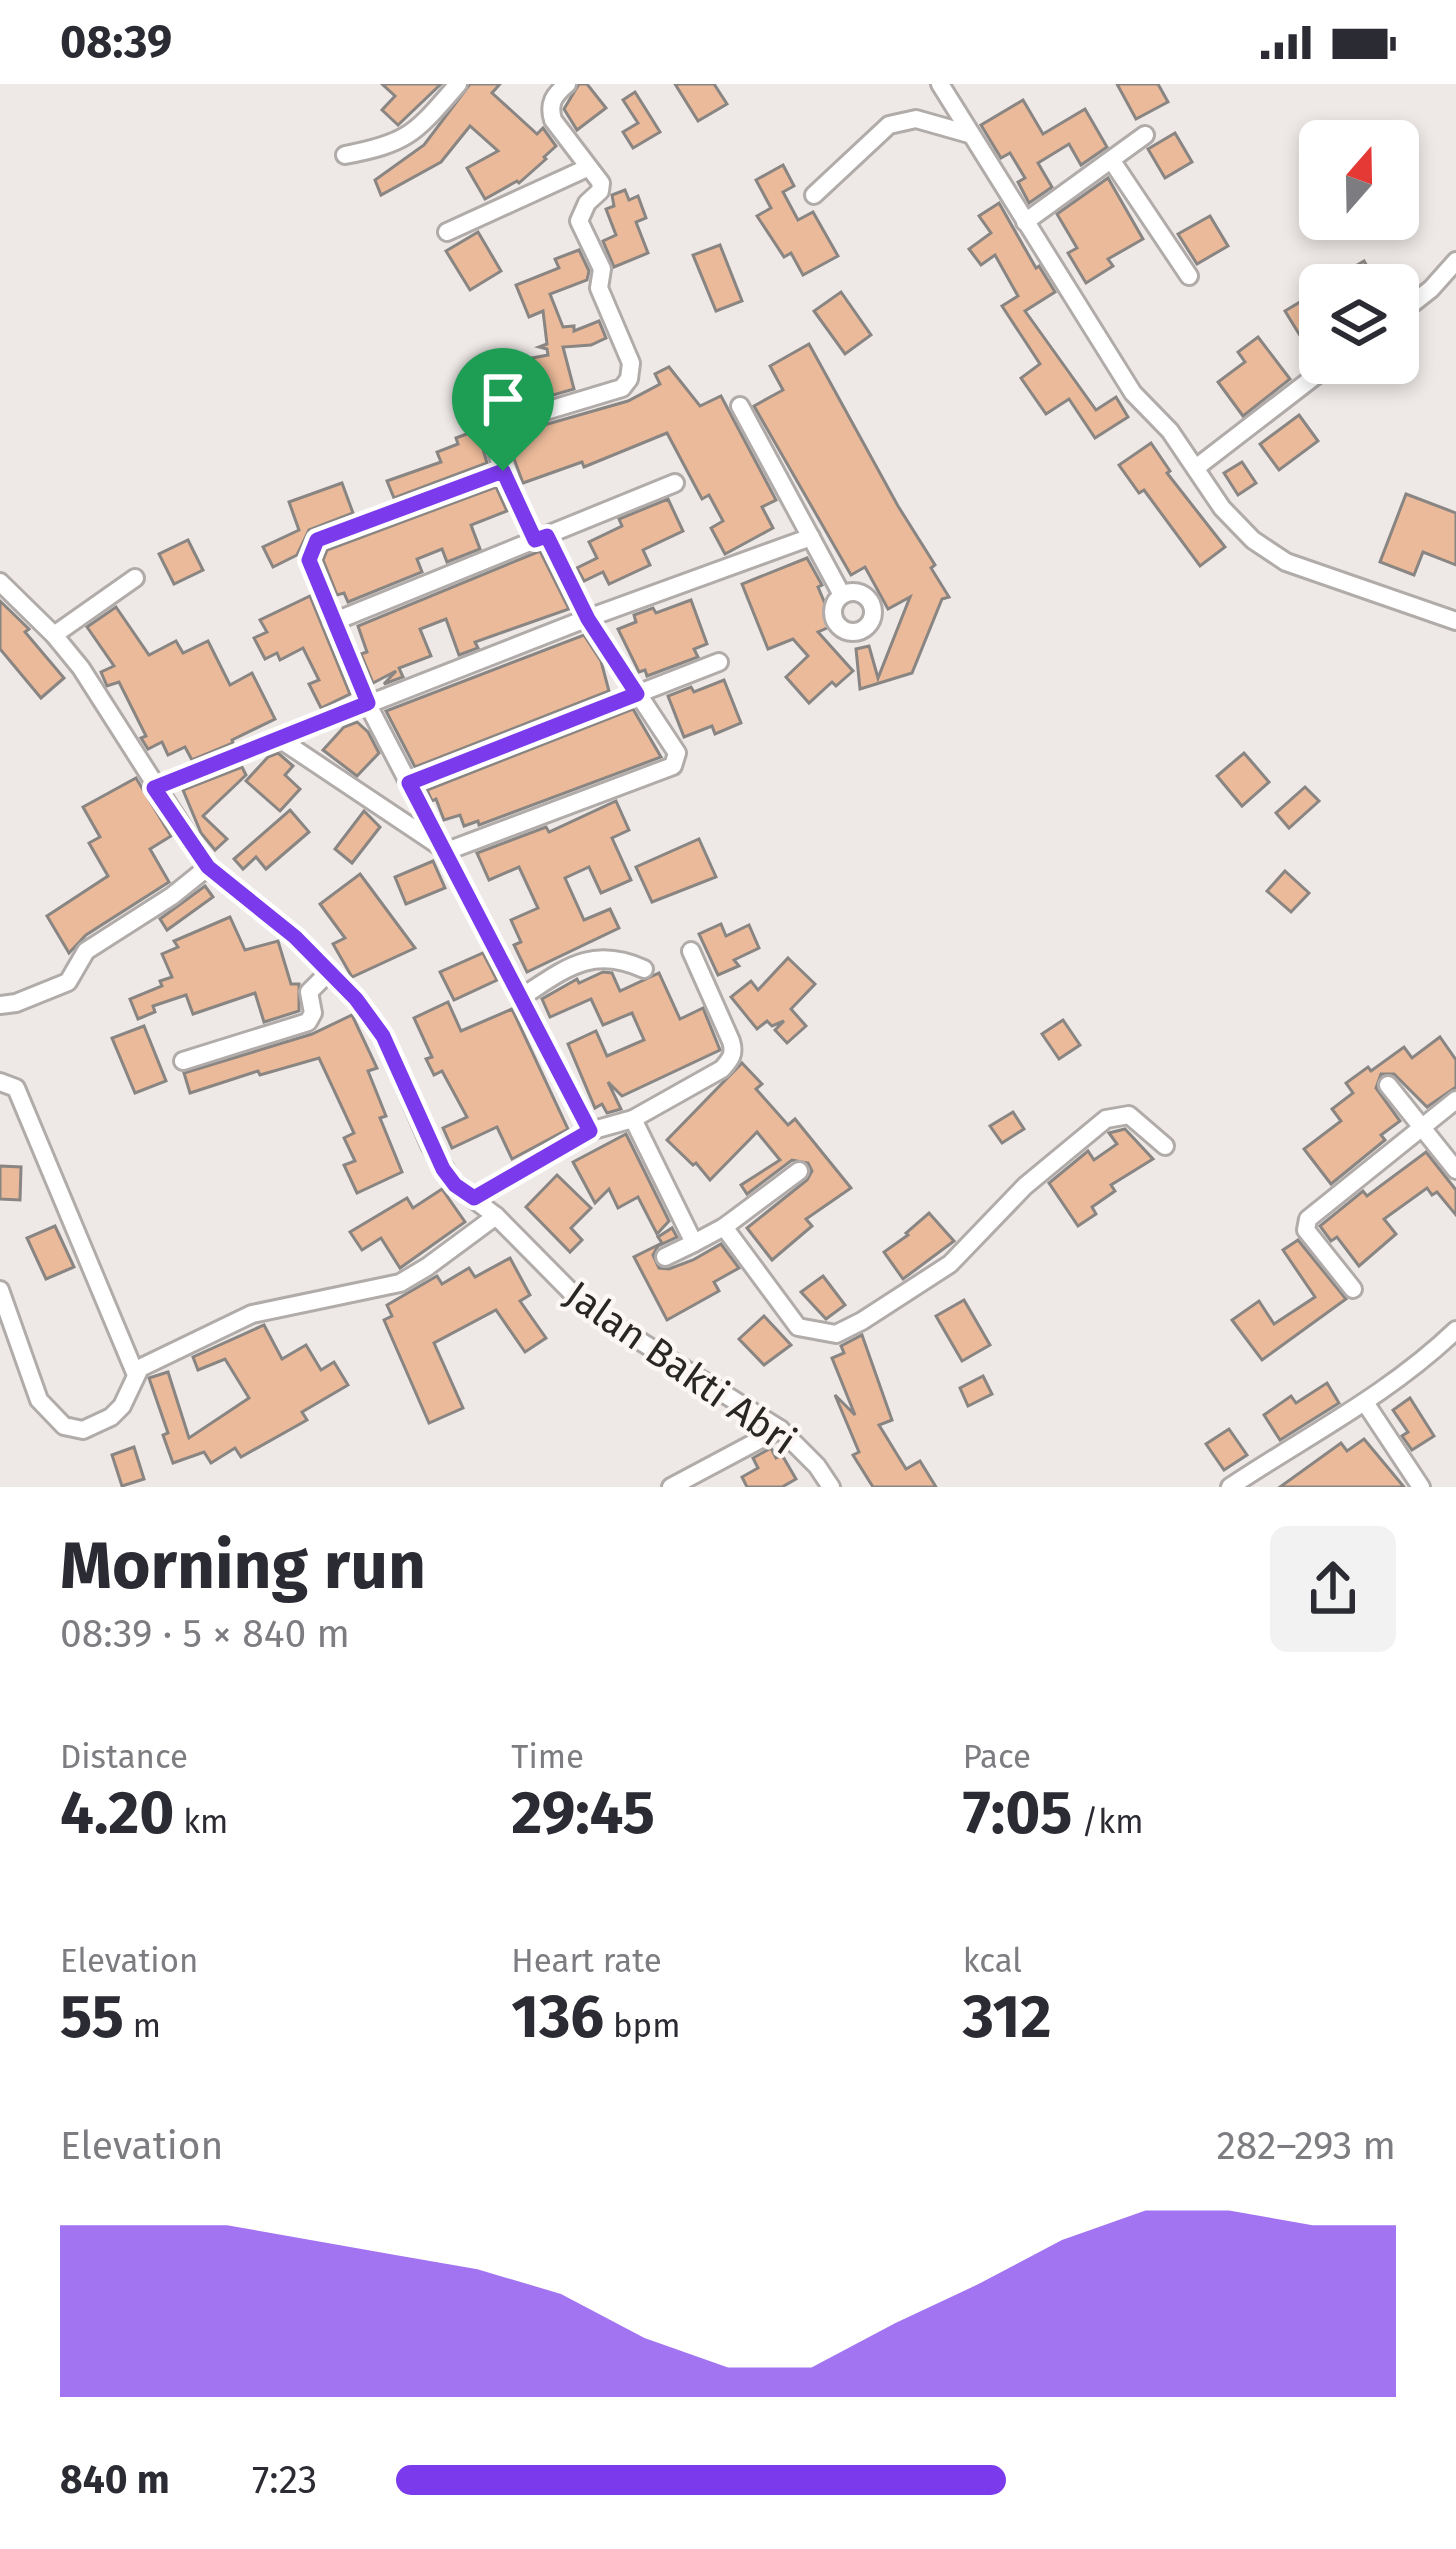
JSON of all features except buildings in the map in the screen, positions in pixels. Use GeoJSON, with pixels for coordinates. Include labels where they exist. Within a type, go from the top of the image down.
{"type":"FeatureCollection","features":[{"type":"Feature","properties":{"kind":"street"},"geometry":{"type":"LineString","coordinates":[[345,155],[404,140],[458,84]]}},
{"type":"Feature","properties":{"kind":"street"},"geometry":{"type":"LineString","coordinates":[[447,851],[673,766],[677,753],[588,619],[503,471],[494,440],[500,425],[622,388],[631,371],[599,287],[602,269],[579,221],[602,187],[553,120],[551,102],[538,84]]}},
{"type":"Feature","properties":{"kind":"street"},"geometry":{"type":"LineString","coordinates":[[551,102],[566,84]]}},
{"type":"Feature","properties":{"kind":"street"},"geometry":{"type":"LineString","coordinates":[[940,84],[1133,393],[1170,431],[1222,508],[1253,540],[1286,562],[1456,621]]}},
{"type":"Feature","properties":{"kind":"street"},"geometry":{"type":"LineString","coordinates":[[814,195],[889,125],[916,119],[969,134]]}},
{"type":"Feature","properties":{"kind":"street"},"geometry":{"type":"LineString","coordinates":[[1025,222],[1144,135]]}},
{"type":"Feature","properties":{"kind":"street"},"geometry":{"type":"LineString","coordinates":[[1112,160],[1189,276]]}},
{"type":"Feature","properties":{"kind":"street"},"geometry":{"type":"LineString","coordinates":[[448,232],[587,168]]}},
{"type":"Feature","properties":{"kind":"street"},"geometry":{"type":"LineString","coordinates":[[1419,299],[1456,261]]}},
{"type":"Feature","properties":{"kind":"street"},"geometry":{"type":"LineString","coordinates":[[1197,467],[1305,384]]}},
{"type":"Feature","properties":{"kind":"street"},"geometry":{"type":"LineString","coordinates":[[740,406],[842,595]]}},
{"type":"Feature","properties":{"kind":"street"},"geometry":{"type":"LineString","coordinates":[[503,471],[317,540],[309,560],[368,703],[590,1131]]}},
{"type":"Feature","properties":{"kind":"street"},"geometry":{"type":"LineString","coordinates":[[333,622],[675,483]]}},
{"type":"Feature","properties":{"kind":"street"},"geometry":{"type":"LineString","coordinates":[[154,788],[811,537]]}},
{"type":"Feature","properties":{"kind":"street"},"geometry":{"type":"LineString","coordinates":[[54,635],[135,578]]}},
{"type":"Feature","properties":{"kind":"street","name":"Jalan Bakti Abri"},"geometry":{"type":"LineString","coordinates":[[0,582],[54,635],[103,700],[154,788],[208,867],[295,937],[356,999],[383,1036],[443,1169],[455,1185],[496,1216],[586,1307],[780,1430],[831,1487]]}},
{"type":"Feature","properties":{"kind":"street"},"geometry":{"type":"LineString","coordinates":[[409,783],[719,662]]}},
{"type":"Feature","properties":{"kind":"street"},"geometry":{"type":"LineString","coordinates":[[281,740],[447,851]]}},
{"type":"Feature","properties":{"kind":"street"},"geometry":{"type":"LineString","coordinates":[[0,1005],[68,982],[86,951],[208,867]]}},
{"type":"Feature","properties":{"kind":"street"},"geometry":{"type":"LineString","coordinates":[[474,1198],[590,1131],[633,1119],[722,1069],[734,1051],[692,951]]}},
{"type":"Feature","properties":{"kind":"street"},"geometry":{"type":"LineString","coordinates":[[520,998],[595,957],[620,958],[644,969]]}},
{"type":"Feature","properties":{"kind":"street"},"geometry":{"type":"LineString","coordinates":[[183,1061],[308,1022],[313,1013],[309,992],[329,972]]}},
{"type":"Feature","properties":{"kind":"street"},"geometry":{"type":"LineString","coordinates":[[0,1082],[16,1088],[136,1375]]}},
{"type":"Feature","properties":{"kind":"street"},"geometry":{"type":"LineString","coordinates":[[1388,1085],[1456,1171]]}},
{"type":"Feature","properties":{"kind":"street"},"geometry":{"type":"LineString","coordinates":[[1354,1289],[1306,1229],[1308,1219],[1456,1100]]}},
{"type":"Feature","properties":{"kind":"street"},"geometry":{"type":"LineString","coordinates":[[724,1227],[798,1327],[836,1334],[950,1264],[1025,1186],[1106,1119],[1122,1114],[1137,1119],[1165,1146]]}},
{"type":"Feature","properties":{"kind":"street"},"geometry":{"type":"LineString","coordinates":[[633,1119],[694,1243]]}},
{"type":"Feature","properties":{"kind":"street"},"geometry":{"type":"LineString","coordinates":[[665,1257],[724,1227],[799,1171]]}},
{"type":"Feature","properties":{"kind":"street"},"geometry":{"type":"LineString","coordinates":[[0,1290],[39,1400],[64,1426],[83,1430],[111,1417],[122,1406],[140,1368],[252,1314],[400,1282],[428,1268],[496,1216]]}},
{"type":"Feature","properties":{"kind":"street"},"geometry":{"type":"LineString","coordinates":[[1230,1487],[1366,1404],[1414,1370],[1456,1330]]}},
{"type":"Feature","properties":{"kind":"street"},"geometry":{"type":"LineString","coordinates":[[1366,1404],[1421,1487]]}},
{"type":"Feature","properties":{"kind":"street"},"geometry":{"type":"LineString","coordinates":[[671,1487],[780,1430]]}},
{"type":"Feature","properties":{"kind":"route"},"geometry":{"type":"LineString","coordinates":[[503,471],[535,540],[547,536],[588,619],[637,694],[409,783],[590,1131],[474,1198],[443,1169],[383,1036],[356,999],[295,937],[208,867],[154,788],[368,703],[309,560],[310,548],[317,540],[503,471]]}}]}
